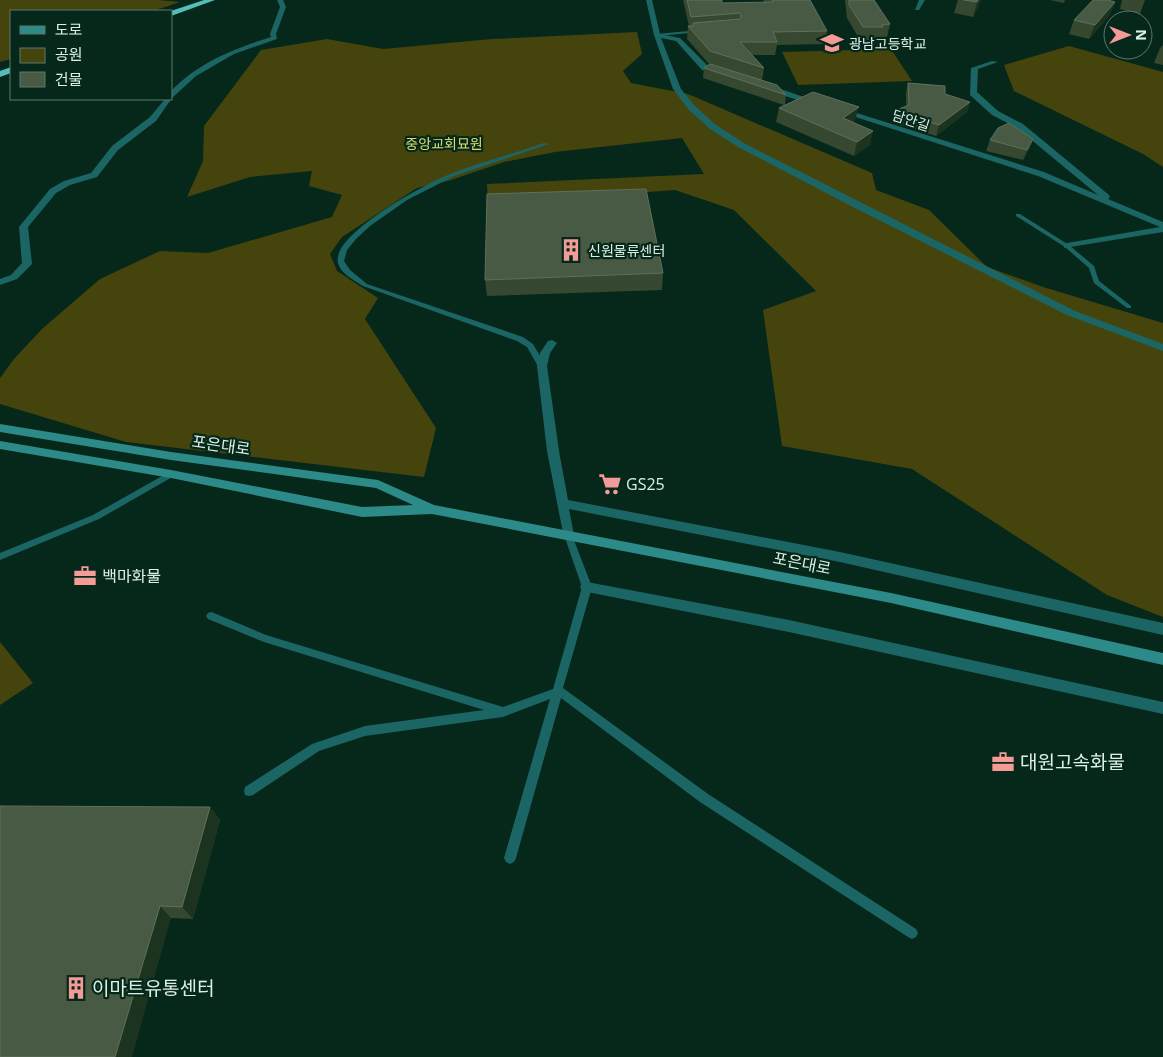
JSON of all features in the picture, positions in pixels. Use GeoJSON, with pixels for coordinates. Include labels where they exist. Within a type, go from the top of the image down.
{"type":"FeatureCollection","features":[{"type":"Feature","properties":{"kind":"highway"},"geometry":{"type":"LineString","coordinates":[[164,10],[196,0]]}},
{"type":"Feature","properties":{"kind":"highway"},"geometry":{"type":"LineString","coordinates":[[172,14],[211,0]]}},
{"type":"Feature","properties":{"kind":"street"},"geometry":{"type":"LineString","coordinates":[[172,96],[192,74],[227,53],[274,38],[273,34],[283,7],[280,0]]}},
{"type":"Feature","properties":{"kind":"street"},"geometry":{"type":"LineString","coordinates":[[649,0],[657,35],[677,89],[692,108],[713,127],[741,145],[1071,313],[1163,348]]}},
{"type":"Feature","properties":{"kind":"street"},"geometry":{"type":"LineString","coordinates":[[917,9],[922,0]]}},
{"type":"Feature","properties":{"kind":"street"},"geometry":{"type":"LineString","coordinates":[[657,35],[678,39],[705,68],[724,74]]}},
{"type":"Feature","properties":{"kind":"street"},"geometry":{"type":"LineString","coordinates":[[994,62],[975,68],[973,93],[995,113],[1020,126],[1117,206]]}},
{"type":"Feature","properties":{"kind":"street"},"geometry":{"type":"LineString","coordinates":[[762,86],[827,106]]}},
{"type":"Feature","properties":{"kind":"street"},"geometry":{"type":"LineString","coordinates":[[0,282],[14,277],[27,264],[23,227],[53,191],[67,183],[94,175],[115,148],[153,119],[168,100]]}},
{"type":"Feature","properties":{"kind":"street","name":"담안길"},"geometry":{"type":"LineString","coordinates":[[836,109],[1040,174],[1163,227]]}},
{"type":"Feature","properties":{"kind":"street"},"geometry":{"type":"LineString","coordinates":[[1067,246],[1163,227]]}},
{"type":"Feature","properties":{"kind":"street"},"geometry":{"type":"LineString","coordinates":[[552,344],[545,353],[542,366],[568,535]]}},
{"type":"Feature","properties":{"kind":"street","name":"포은대로"},"geometry":{"type":"LineString","coordinates":[[0,428],[171,456],[378,484],[432,509]]}},
{"type":"Feature","properties":{"kind":"street","name":"포은대로"},"geometry":{"type":"LineString","coordinates":[[0,445],[171,474],[362,512],[432,509],[900,600],[1163,659]]}},
{"type":"Feature","properties":{"kind":"street"},"geometry":{"type":"LineString","coordinates":[[562,503],[840,557],[1163,629]]}},
{"type":"Feature","properties":{"kind":"street"},"geometry":{"type":"LineString","coordinates":[[588,587],[855,640],[1163,708]]}},
{"type":"Feature","properties":{"kind":"lane"},"geometry":{"type":"LineString","coordinates":[[657,35],[706,31]]}},
{"type":"Feature","properties":{"kind":"lane"},"geometry":{"type":"LineString","coordinates":[[542,366],[530,346],[520,339],[365,285],[348,272],[342,263],[341,255],[347,243],[355,234],[378,216],[434,183],[546,144]]}},
{"type":"Feature","properties":{"kind":"lane"},"geometry":{"type":"LineString","coordinates":[[1018,215],[1067,246],[1092,267],[1096,282],[1129,307]]}},
{"type":"Feature","properties":{"kind":"lane"},"geometry":{"type":"LineString","coordinates":[[0,557],[96,517],[171,474]]}},
{"type":"Feature","properties":{"kind":"lane"},"geometry":{"type":"LineString","coordinates":[[510,858],[588,587],[568,535]]}},
{"type":"Feature","properties":{"kind":"lane"},"geometry":{"type":"LineString","coordinates":[[211,616],[264,638],[504,712]]}},
{"type":"Feature","properties":{"kind":"lane"},"geometry":{"type":"LineString","coordinates":[[249,790],[316,747],[365,731],[504,712],[559,691]]}},
{"type":"Feature","properties":{"kind":"lane"},"geometry":{"type":"LineString","coordinates":[[559,691],[704,798],[912,933]]}},
{"type":"Feature","properties":{"kind":"green space"},"geometry":{"type":"Polygon","coordinates":[[[0,0],[158,0],[180,2],[156,10],[10,10],[10,59],[0,62],[0,0]]]}},
{"type":"Feature","properties":{"kind":"green space","name":"중앙교회묘원"},"geometry":{"type":"Polygon","coordinates":[[[637,32],[642,54],[623,71],[631,83],[688,94],[872,173],[876,190],[929,210],[987,267],[1043,287],[1163,323],[1163,617],[1107,595],[912,469],[782,446],[763,310],[816,291],[734,210],[675,190],[488,204],[487,184],[704,174],[682,138],[555,152],[504,162],[448,181],[417,188],[342,237],[330,254],[337,271],[378,298],[365,319],[436,428],[424,477],[126,442],[0,404],[0,378],[14,359],[42,329],[100,279],[160,251],[208,253],[332,217],[342,195],[309,186],[312,171],[250,177],[187,197],[203,161],[204,126],[261,50],[327,39],[383,49],[492,39],[637,32]]]}},
{"type":"Feature","properties":{"kind":"green space"},"geometry":{"type":"Polygon","coordinates":[[[1069,46],[1103,55],[1103,60],[1120,60],[1163,72],[1163,167],[1143,154],[1014,91],[1004,65],[1069,46]]]}},
{"type":"Feature","properties":{"kind":"green space"},"geometry":{"type":"Polygon","coordinates":[[[891,49],[912,81],[798,85],[782,52],[891,49]]]}},
{"type":"Feature","properties":{"kind":"green space"},"geometry":{"type":"Polygon","coordinates":[[[0,642],[33,683],[0,705],[0,642]]]}},
{"type":"Feature","properties":{"kind":"building"},"geometry":{"type":"Polygon","coordinates":[[[687,0],[722,0],[722,3],[810,0],[827,31],[773,32],[777,42],[740,42],[764,68],[710,51],[688,26],[693,26],[693,23],[740,19],[740,13],[691,17],[687,0]]]}},
{"type":"Feature","properties":{"kind":"building"},"geometry":{"type":"Polygon","coordinates":[[[849,0],[874,0],[890,24],[882,25],[883,27],[863,27],[849,5],[849,0]]]}},
{"type":"Feature","properties":{"kind":"building"},"geometry":{"type":"Polygon","coordinates":[[[1093,0],[1115,2],[1108,10],[1103,10],[1103,16],[1095,25],[1074,20],[1093,0]]]}},
{"type":"Feature","properties":{"kind":"building"},"geometry":{"type":"Polygon","coordinates":[[[710,64],[777,85],[786,95],[704,68],[710,64]]]}},
{"type":"Feature","properties":{"kind":"building"},"geometry":{"type":"Polygon","coordinates":[[[908,83],[945,86],[945,94],[970,102],[939,125],[894,111],[909,105],[908,83]]]}},
{"type":"Feature","properties":{"kind":"building"},"geometry":{"type":"Polygon","coordinates":[[[813,92],[859,107],[843,118],[873,131],[857,142],[779,108],[813,92]]]}},
{"type":"Feature","properties":{"kind":"building"},"geometry":{"type":"Polygon","coordinates":[[[1009,123],[1033,139],[1027,150],[990,140],[998,128],[1009,123]]]}},
{"type":"Feature","properties":{"kind":"building","name":"신원물류센터"},"geometry":{"type":"Polygon","coordinates":[[[646,189],[663,273],[485,280],[487,194],[646,189]]]}},
{"type":"Feature","properties":{"kind":"building","name":"이마트유통센터"},"geometry":{"type":"Polygon","coordinates":[[[0,806],[210,807],[182,907],[160,906],[115,1057],[0,1057],[0,806]]]}},
{"type":"Feature","properties":{"kind":"place","name":"광남고등학교"},"geometry":{"type":"Point","coordinates":[832,43]}},
{"type":"Feature","properties":{"kind":"place","name":"신원물류센터"},"geometry":{"type":"Point","coordinates":[571,250]}},
{"type":"Feature","properties":{"kind":"place","name":"GS25"},"geometry":{"type":"Point","coordinates":[610,484]}},
{"type":"Feature","properties":{"kind":"place","name":"백마화물"},"geometry":{"type":"Point","coordinates":[85,576]}},
{"type":"Feature","properties":{"kind":"place","name":"대원고속화물"},"geometry":{"type":"Point","coordinates":[1003,762]}},
{"type":"Feature","properties":{"kind":"place","name":"이마트유통센터"},"geometry":{"type":"Point","coordinates":[76,988]}}]}
